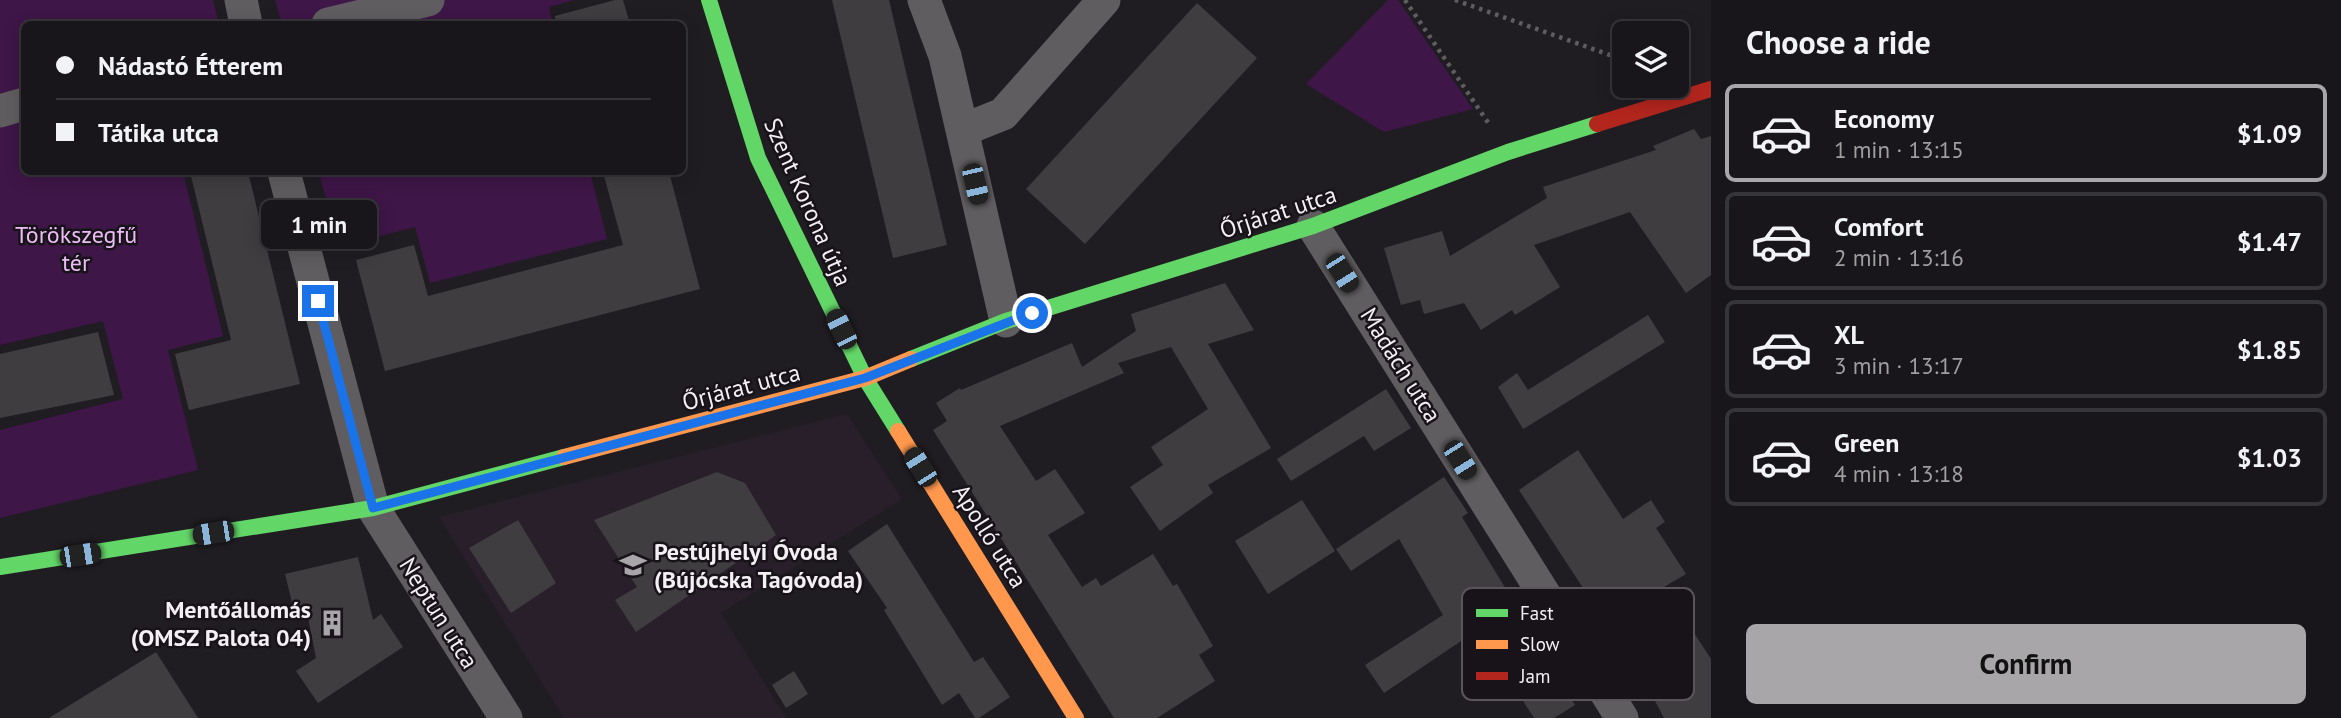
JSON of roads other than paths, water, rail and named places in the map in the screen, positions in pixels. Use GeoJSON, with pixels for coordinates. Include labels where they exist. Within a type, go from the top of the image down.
{"type":"FeatureCollection","features":[{"type":"Feature","properties":{"kind":"street"},"geometry":{"type":"LineString","coordinates":[[240,0],[245,21]]}},
{"type":"Feature","properties":{"kind":"street"},"geometry":{"type":"LineString","coordinates":[[340,21],[428,0]]}},
{"type":"Feature","properties":{"kind":"street","name":"Szent Korona útja"},"geometry":{"type":"LineString","coordinates":[[709,0],[758,158],[865,378]]}},
{"type":"Feature","properties":{"kind":"street"},"geometry":{"type":"LineString","coordinates":[[924,0],[945,56],[1006,321]]}},
{"type":"Feature","properties":{"kind":"street"},"geometry":{"type":"LineString","coordinates":[[963,130],[1003,114],[1104,0]]}},
{"type":"Feature","properties":{"kind":"street","name":"Őrjárat utca"},"geometry":{"type":"LineString","coordinates":[[0,568],[373,508],[865,378],[1006,321],[1313,226],[1508,152],[1711,89]]}},
{"type":"Feature","properties":{"kind":"street"},"geometry":{"type":"LineString","coordinates":[[0,111],[21,105]]}},
{"type":"Feature","properties":{"kind":"street","name":"Neptun utca"},"geometry":{"type":"LineString","coordinates":[[285,175],[373,508],[506,718]]}},
{"type":"Feature","properties":{"kind":"street","name":"Madách utca"},"geometry":{"type":"LineString","coordinates":[[1313,226],[1540,588]]}},
{"type":"Feature","properties":{"kind":"street","name":"Apolló utca"},"geometry":{"type":"LineString","coordinates":[[865,378],[1076,718]]}},
{"type":"Feature","properties":{"kind":"street","name":"Madách utca"},"geometry":{"type":"LineString","coordinates":[[1611,700],[1622,718]]}},
{"type":"Feature","properties":{"kind":"place","name":"Pestújhelyi Óvoda (Bújócska Tagóvoda)"},"geometry":{"type":"Point","coordinates":[633,565]}},
{"type":"Feature","properties":{"kind":"place","name":"Mentőállomás (OMSZ Palota 04)"},"geometry":{"type":"Point","coordinates":[332,623]}},
{"type":"Feature","properties":{"kind":"park label","name":"Törökszegfű tér"},"geometry":{"type":"Point","coordinates":[76,248]}}]}
